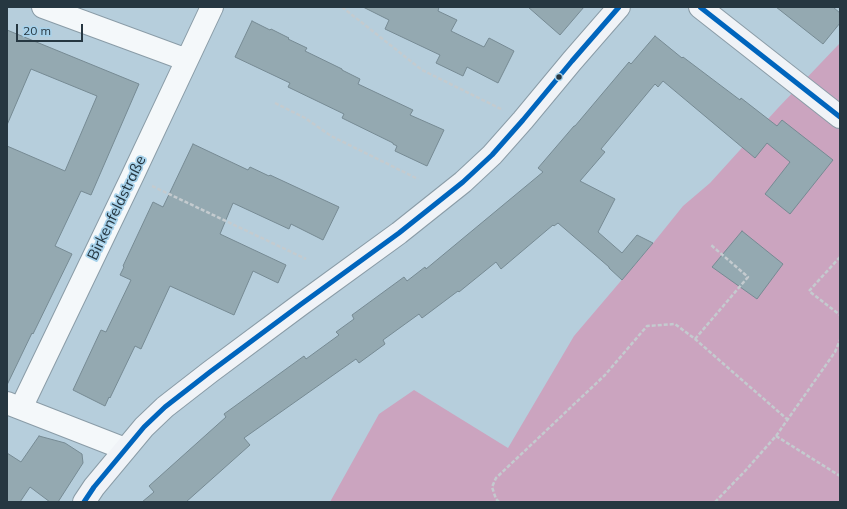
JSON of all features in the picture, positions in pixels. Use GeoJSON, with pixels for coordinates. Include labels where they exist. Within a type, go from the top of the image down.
{"type":"FeatureCollection","features":[{"type":"Feature","properties":{"kind":"street"},"geometry":{"type":"LineString","coordinates":[[43,7],[187,60]]}},
{"type":"Feature","properties":{"kind":"street","name":"Birkenfeldstraße"},"geometry":{"type":"LineString","coordinates":[[14,405],[132,177],[212,7]]}},
{"type":"Feature","properties":{"kind":"street"},"geometry":{"type":"LineString","coordinates":[[84,502],[94,487],[144,427],[171,402],[294,309],[399,233],[463,182],[492,155],[619,7]]}},
{"type":"Feature","properties":{"kind":"street"},"geometry":{"type":"LineString","coordinates":[[700,7],[840,116]]}},
{"type":"Feature","properties":{"kind":"street"},"geometry":{"type":"LineString","coordinates":[[14,405],[125,449]]}},
{"type":"Feature","properties":{"kind":"path"},"geometry":{"type":"LineString","coordinates":[[342,7],[422,70],[523,120]]}},
{"type":"Feature","properties":{"kind":"path"},"geometry":{"type":"LineString","coordinates":[[275,103],[305,118],[331,136],[418,179]]}},
{"type":"Feature","properties":{"kind":"path"},"geometry":{"type":"LineString","coordinates":[[132,177],[306,259]]}},
{"type":"Feature","properties":{"kind":"path"},"geometry":{"type":"LineString","coordinates":[[695,339],[748,277],[711,245]]}},
{"type":"Feature","properties":{"kind":"path"},"geometry":{"type":"LineString","coordinates":[[840,257],[809,291],[840,315]]}},
{"type":"Feature","properties":{"kind":"path"},"geometry":{"type":"LineString","coordinates":[[499,502],[496,499],[492,487],[496,478],[605,375],[647,326],[675,324],[695,339],[788,420]]}},
{"type":"Feature","properties":{"kind":"path"},"geometry":{"type":"LineString","coordinates":[[715,502],[776,436],[835,352],[840,340]]}},
{"type":"Feature","properties":{"kind":"path"},"geometry":{"type":"LineString","coordinates":[[776,436],[840,476]]}},
{"type":"Feature","properties":{"kind":"shaded area"},"geometry":{"type":"Polygon","coordinates":[[[840,43],[840,502],[330,502],[379,414],[414,390],[508,448],[574,336],[683,206],[710,183],[778,108],[840,43]]]}},
{"type":"Feature","properties":{"kind":"building"},"geometry":{"type":"Polygon","coordinates":[[[363,7],[439,7],[438,11],[457,20],[451,31],[484,47],[489,38],[514,51],[498,83],[467,67],[463,76],[436,63],[440,55],[385,29],[389,20],[363,7]]]}},
{"type":"Feature","properties":{"kind":"building"},"geometry":{"type":"Polygon","coordinates":[[[528,7],[584,7],[560,35],[528,7]]]}},
{"type":"Feature","properties":{"kind":"building"},"geometry":{"type":"Polygon","coordinates":[[[776,7],[833,7],[840,13],[840,23],[823,44],[776,7]]]}},
{"type":"Feature","properties":{"kind":"building"},"geometry":{"type":"Polygon","coordinates":[[[252,21],[289,38],[288,39],[307,48],[305,51],[360,79],[358,84],[413,110],[410,115],[444,130],[427,166],[395,151],[397,146],[393,143],[342,118],[344,114],[288,87],[290,83],[235,57],[252,21]]]}},
{"type":"Feature","properties":{"kind":"building"},"geometry":{"type":"Polygon","coordinates":[[[7,30],[139,84],[91,195],[81,191],[55,246],[72,254],[7,385],[7,146],[65,171],[97,96],[31,69],[7,125],[7,30]]]}},
{"type":"Feature","properties":{"kind":"building"},"geometry":{"type":"Polygon","coordinates":[[[655,36],[682,58],[683,57],[740,100],[741,98],[777,126],[782,120],[833,160],[790,214],[765,194],[790,162],[767,143],[755,158],[663,81],[658,87],[655,84],[601,149],[605,152],[580,181],[615,199],[598,232],[622,253],[637,235],[653,243],[622,280],[558,223],[554,226],[553,225],[501,269],[496,262],[459,292],[458,291],[422,318],[419,314],[383,340],[385,344],[359,363],[356,359],[244,438],[250,445],[186,502],[142,502],[154,492],[149,486],[226,417],[224,414],[304,356],[306,359],[339,335],[336,332],[354,319],[352,315],[404,277],[407,281],[425,267],[426,269],[543,172],[538,168],[629,62],[631,64],[655,36]]]}},
{"type":"Feature","properties":{"kind":"building"},"geometry":{"type":"Polygon","coordinates":[[[193,144],[248,170],[250,167],[269,176],[270,175],[339,207],[323,240],[291,224],[289,229],[233,203],[220,234],[286,265],[278,283],[253,271],[234,315],[170,286],[141,349],[135,346],[105,406],[73,390],[101,330],[106,332],[131,280],[120,275],[153,202],[163,207],[193,144]]]}},
{"type":"Feature","properties":{"kind":"building"},"geometry":{"type":"Polygon","coordinates":[[[742,231],[783,264],[757,299],[712,267],[742,231]]]}},
{"type":"Feature","properties":{"kind":"building"},"geometry":{"type":"Polygon","coordinates":[[[39,436],[65,443],[82,454],[83,463],[58,502],[50,502],[30,487],[20,502],[7,502],[7,453],[21,462],[39,436]]]}},
{"type":"Feature","properties":{"kind":"transit line"},"geometry":{"type":"LineString","coordinates":[[84,502],[94,487],[144,427],[165,407],[300,305],[399,233],[463,182],[492,155],[619,7]]}},
{"type":"Feature","properties":{"kind":"transit line"},"geometry":{"type":"LineString","coordinates":[[700,7],[840,117]]}}]}
